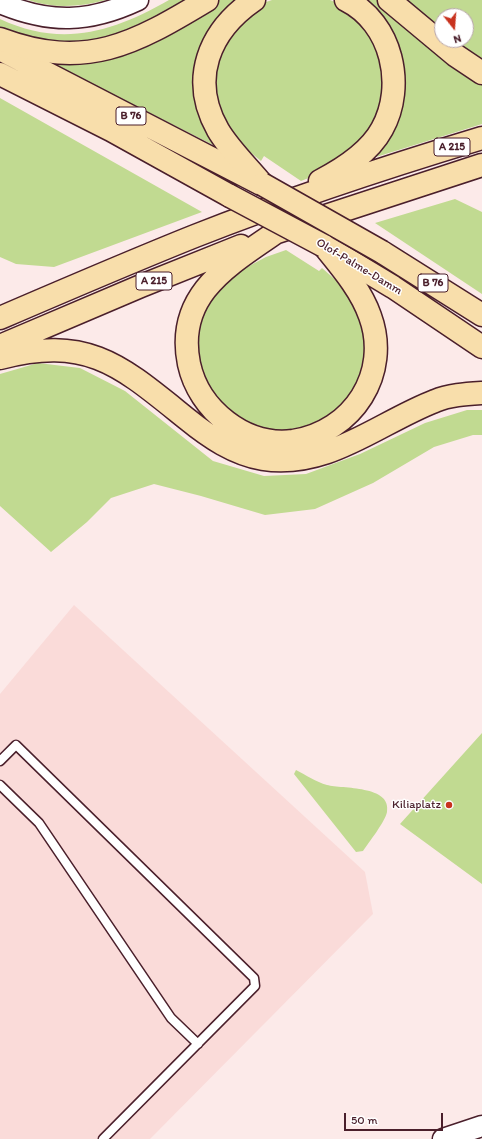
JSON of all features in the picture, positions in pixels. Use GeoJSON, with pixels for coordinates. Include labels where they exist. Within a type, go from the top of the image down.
{"type":"FeatureCollection","features":[{"type":"Feature","properties":{"kind":"highway"},"geometry":{"type":"LineString","coordinates":[[0,39],[46,52],[65,54],[98,52],[137,39],[207,0]]}},
{"type":"Feature","properties":{"kind":"highway"},"geometry":{"type":"LineString","coordinates":[[254,0],[226,23],[218,36],[211,49],[206,64],[205,83],[210,115],[219,131],[262,184]]}},
{"type":"Feature","properties":{"kind":"highway"},"geometry":{"type":"LineString","coordinates":[[264,210],[305,190],[351,162],[382,130],[388,115],[394,89],[393,67],[387,46],[371,19],[360,9],[346,0]]}},
{"type":"Feature","properties":{"kind":"highway"},"geometry":{"type":"LineString","coordinates":[[389,0],[455,55],[482,73]]}},
{"type":"Feature","properties":{"kind":"highway","name":"B 76"},"geometry":{"type":"LineString","coordinates":[[0,49],[262,184]]}},
{"type":"Feature","properties":{"kind":"highway","name":"Olof-Palme-Damm"},"geometry":{"type":"LineString","coordinates":[[0,74],[111,130],[324,246],[346,264],[393,287],[482,347]]}},
{"type":"Feature","properties":{"kind":"highway","name":"A 215"},"geometry":{"type":"LineString","coordinates":[[0,318],[132,262],[264,210],[423,156],[482,138]]}},
{"type":"Feature","properties":{"kind":"highway","name":"A 215"},"geometry":{"type":"LineString","coordinates":[[0,346],[141,286],[275,233],[482,165]]}},
{"type":"Feature","properties":{"kind":"highway","name":"Olof-Palme-Damm"},"geometry":{"type":"LineString","coordinates":[[262,184],[382,252],[482,315]]}},
{"type":"Feature","properties":{"kind":"highway"},"geometry":{"type":"LineString","coordinates":[[275,233],[229,265],[214,278],[194,307],[189,324],[188,356],[196,387],[215,413],[241,431],[260,438],[275,441],[293,441],[324,432],[337,424],[357,404],[366,392],[374,368],[376,354],[374,327],[346,264]]}},
{"type":"Feature","properties":{"kind":"highway"},"geometry":{"type":"LineString","coordinates":[[0,358],[42,350],[58,349],[88,354],[135,379],[206,434],[241,453],[263,459],[303,459],[324,454],[347,445],[435,400],[460,394],[482,393]]}},
{"type":"Feature","properties":{"kind":"street"},"geometry":{"type":"LineString","coordinates":[[0,3],[38,16],[72,19],[108,12],[138,0]]}},
{"type":"Feature","properties":{"kind":"street"},"geometry":{"type":"LineString","coordinates":[[443,1139],[482,1126]]}},
{"type":"Feature","properties":{"kind":"lane"},"geometry":{"type":"LineString","coordinates":[[0,761],[16,745],[254,978],[256,986],[103,1139]]}},
{"type":"Feature","properties":{"kind":"lane"},"geometry":{"type":"LineString","coordinates":[[0,785],[39,823],[171,1018],[198,1044]]}},
{"type":"Feature","properties":{"kind":"shaded area"},"geometry":{"type":"Polygon","coordinates":[[[74,605],[365,872],[373,914],[150,1139],[0,1139],[0,694],[74,605]]]}},
{"type":"Feature","properties":{"kind":"green space"},"geometry":{"type":"Polygon","coordinates":[[[28,0],[106,0],[86,4],[57,6],[28,0]]]}},
{"type":"Feature","properties":{"kind":"green space"},"geometry":{"type":"Polygon","coordinates":[[[169,0],[189,0],[144,27],[80,45],[21,37],[0,28],[0,19],[23,28],[45,33],[66,34],[87,32],[107,28],[128,21],[169,0]]]}},
{"type":"Feature","properties":{"kind":"green space"},"geometry":{"type":"Polygon","coordinates":[[[219,0],[245,0],[209,40],[223,150],[47,61],[200,11],[219,0]]]}},
{"type":"Feature","properties":{"kind":"green space"},"geometry":{"type":"Polygon","coordinates":[[[272,0],[330,0],[345,6],[377,39],[389,88],[367,140],[311,177],[301,181],[264,156],[261,161],[233,138],[223,125],[212,79],[223,40],[263,3],[272,0]]]}},
{"type":"Feature","properties":{"kind":"green space"},"geometry":{"type":"Polygon","coordinates":[[[358,0],[379,0],[434,43],[434,48],[440,48],[482,81],[482,124],[376,157],[374,151],[399,98],[358,0]]]}},
{"type":"Feature","properties":{"kind":"green space"},"geometry":{"type":"Polygon","coordinates":[[[404,0],[482,0],[482,63],[462,48],[474,48],[474,8],[434,8],[434,25],[404,0]]]}},
{"type":"Feature","properties":{"kind":"green space"},"geometry":{"type":"Polygon","coordinates":[[[0,98],[202,212],[54,267],[16,264],[0,257],[0,98]]]}},
{"type":"Feature","properties":{"kind":"green space"},"geometry":{"type":"Polygon","coordinates":[[[455,199],[482,212],[482,294],[375,223],[455,199]]]}},
{"type":"Feature","properties":{"kind":"green space"},"geometry":{"type":"Polygon","coordinates":[[[286,250],[319,271],[322,268],[347,290],[370,335],[362,384],[325,424],[272,434],[237,422],[201,381],[197,328],[212,295],[236,273],[266,257],[286,250]]]}},
{"type":"Feature","properties":{"kind":"green space"},"geometry":{"type":"Polygon","coordinates":[[[38,363],[80,368],[125,391],[213,461],[264,476],[306,474],[360,454],[425,423],[467,410],[482,410],[482,435],[473,435],[434,447],[373,483],[315,509],[265,515],[154,484],[111,498],[87,522],[51,552],[0,506],[0,374],[38,363]]]}},
{"type":"Feature","properties":{"kind":"green space","name":"Kiliaplatz"},"geometry":{"type":"Polygon","coordinates":[[[482,733],[482,884],[400,824],[482,733]]]}},
{"type":"Feature","properties":{"kind":"green space"},"geometry":{"type":"Polygon","coordinates":[[[296,770],[327,785],[364,790],[382,797],[386,803],[386,816],[363,851],[356,852],[294,774],[296,770]]]}},
{"type":"Feature","properties":{"kind":"place","name":"Kiliaplatz"},"geometry":{"type":"Point","coordinates":[449,805]}}]}
